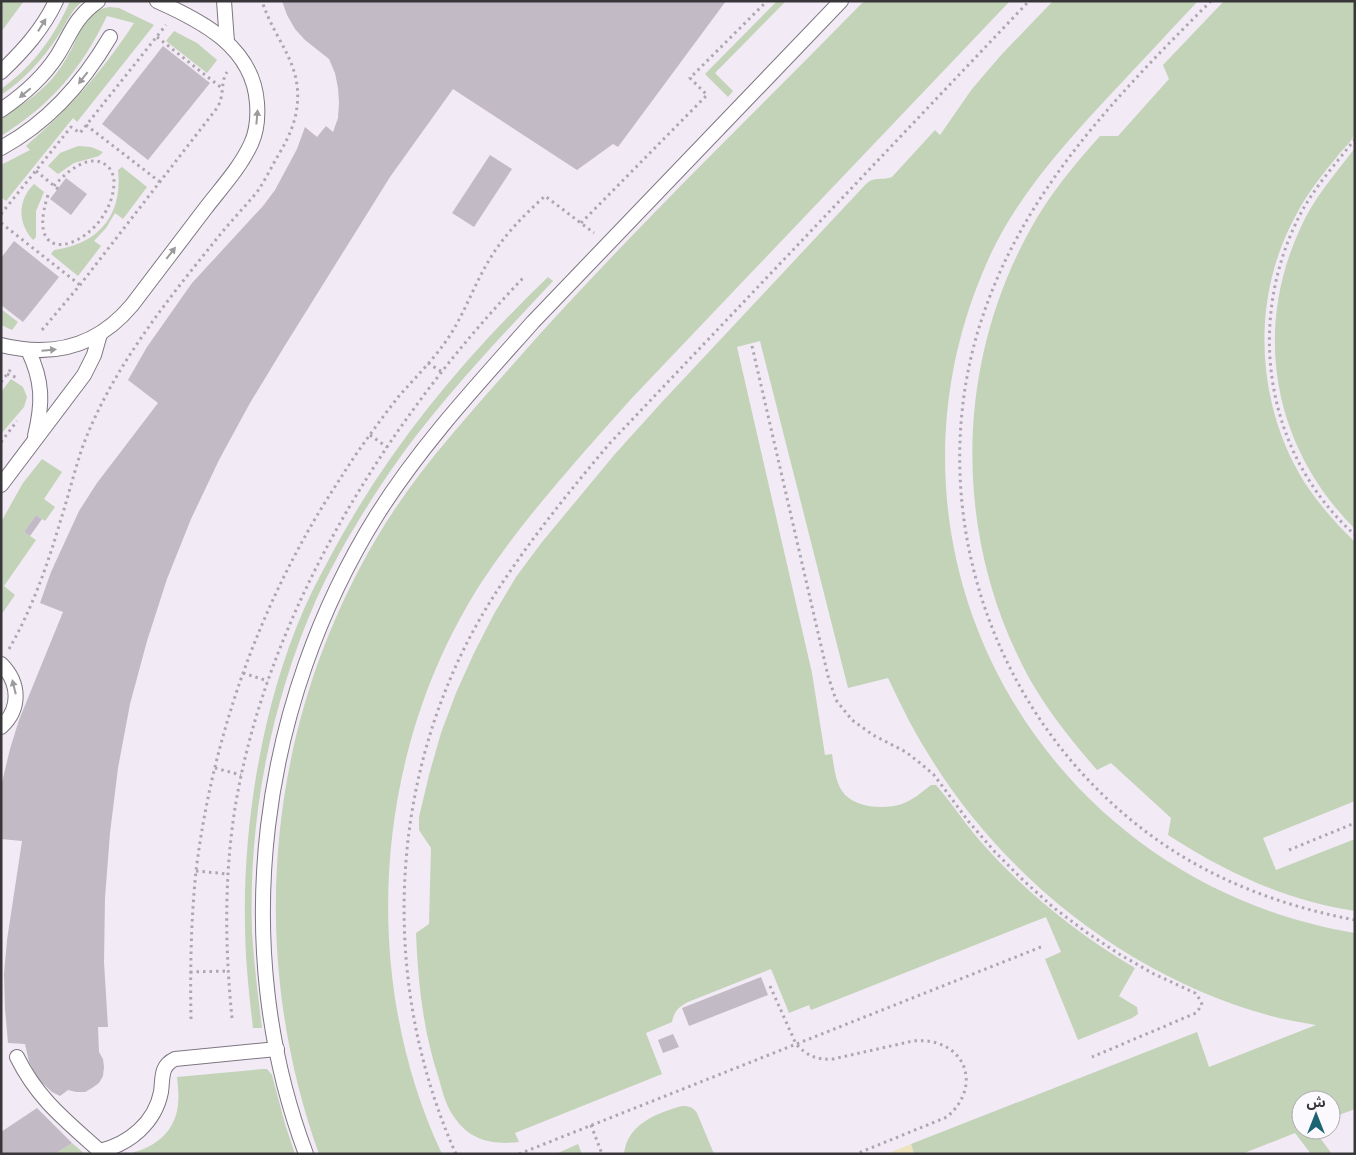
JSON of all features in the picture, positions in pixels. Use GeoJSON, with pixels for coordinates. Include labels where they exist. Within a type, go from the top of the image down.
{"type":"FeatureCollection","features":[{"type":"Feature","properties":{"kind":"lane"},"geometry":{"type":"LineString","coordinates":[[1,72],[20,54],[37,33],[56,1]]}},
{"type":"Feature","properties":{"kind":"lane"},"geometry":{"type":"LineString","coordinates":[[1,110],[32,86],[46,72],[81,15],[98,1]]}},
{"type":"Feature","properties":{"kind":"lane"},"geometry":{"type":"LineString","coordinates":[[1,345],[44,351],[73,346],[100,334],[117,321],[132,305],[237,167],[252,141],[258,112],[255,89],[247,67],[240,56],[227,42],[204,24],[157,1]]}},
{"type":"Feature","properties":{"kind":"lane"},"geometry":{"type":"LineString","coordinates":[[224,1],[227,42]]}},
{"type":"Feature","properties":{"kind":"lane"},"geometry":{"type":"LineString","coordinates":[[306,1154],[288,1097],[277,1049],[268,994],[263,912],[264,865],[268,819],[285,728],[298,683],[314,639],[333,596],[354,554],[378,513],[405,474],[488,372],[539,315],[841,1]]}},
{"type":"Feature","properties":{"kind":"lane"},"geometry":{"type":"LineString","coordinates":[[1,148],[28,132],[66,98],[82,79],[110,37]]}},
{"type":"Feature","properties":{"kind":"lane"},"geometry":{"type":"LineString","coordinates":[[1,485],[90,366],[100,334]]}},
{"type":"Feature","properties":{"kind":"lane"},"geometry":{"type":"LineString","coordinates":[[28,350],[37,374],[41,399],[34,442]]}},
{"type":"Feature","properties":{"kind":"lane"},"geometry":{"type":"LineString","coordinates":[[1,728],[13,713],[16,702],[14,681],[3,659]]}},
{"type":"Feature","properties":{"kind":"lane"},"geometry":{"type":"LineString","coordinates":[[17,1057],[26,1075],[50,1107],[101,1152],[124,1142],[144,1126],[157,1104],[161,1092],[164,1069],[170,1061],[277,1049]]}},
{"type":"Feature","properties":{"kind":"path"},"geometry":{"type":"LineString","coordinates":[[3,659],[18,632],[34,595],[51,550],[85,442],[101,405],[134,349],[177,288],[258,190],[290,134],[298,102],[294,69],[289,55],[266,14],[262,1]]}},
{"type":"Feature","properties":{"kind":"path"},"geometry":{"type":"LineString","coordinates":[[581,223],[707,95],[690,78],[767,1]]}},
{"type":"Feature","properties":{"kind":"path"},"geometry":{"type":"LineString","coordinates":[[456,1154],[431,1090],[418,1045],[407,973],[403,908],[408,835],[420,772],[432,727],[448,684],[468,642],[490,602],[527,547],[567,494],[610,443],[1029,1]]}},
{"type":"Feature","properties":{"kind":"path"},"geometry":{"type":"LineString","coordinates":[[1211,1],[1154,59],[1094,125],[1041,196],[1001,267],[986,305],[974,344],[961,424],[962,506],[968,546],[977,586],[1006,662],[1048,732],[1102,794],[1132,821],[1165,846],[1237,885],[1275,900],[1314,912],[1355,920]]}},
{"type":"Feature","properties":{"kind":"path"},"geometry":{"type":"LineString","coordinates":[[1,214],[72,127],[80,133],[178,10]]}},
{"type":"Feature","properties":{"kind":"path"},"geometry":{"type":"LineString","coordinates":[[157,37],[223,89]]}},
{"type":"Feature","properties":{"kind":"path"},"geometry":{"type":"LineString","coordinates":[[37,337],[80,285],[217,108],[222,99],[225,76],[228,70]]}},
{"type":"Feature","properties":{"kind":"path"},"geometry":{"type":"LineString","coordinates":[[86,125],[160,182]]}},
{"type":"Feature","properties":{"kind":"path"},"geometry":{"type":"LineString","coordinates":[[1355,139],[1311,195],[1291,235],[1276,277],[1268,337],[1270,367],[1275,396],[1283,425],[1294,453],[1308,480],[1326,504],[1355,535]]}},
{"type":"Feature","properties":{"kind":"path"},"geometry":{"type":"LineString","coordinates":[[48,195],[42,217],[44,234],[46,240],[56,246],[62,245],[88,233],[104,217],[112,196],[114,178],[107,166],[102,163],[88,162],[67,173],[54,186]]}},
{"type":"Feature","properties":{"kind":"path"},"geometry":{"type":"LineString","coordinates":[[36,172],[58,189]]}},
{"type":"Feature","properties":{"kind":"path"},"geometry":{"type":"LineString","coordinates":[[2,225],[80,285]]}},
{"type":"Feature","properties":{"kind":"path"},"geometry":{"type":"LineString","coordinates":[[752,346],[828,676],[834,694],[843,711],[862,728],[906,752],[927,769],[996,852],[1054,908],[1119,954],[1154,974],[1195,993],[1201,1001],[1200,1010],[1196,1013],[1092,1057]]}},
{"type":"Feature","properties":{"kind":"path"},"geometry":{"type":"LineString","coordinates":[[428,363],[442,372]]}},
{"type":"Feature","properties":{"kind":"path"},"geometry":{"type":"LineString","coordinates":[[1,382],[11,369]]}},
{"type":"Feature","properties":{"kind":"path"},"geometry":{"type":"LineString","coordinates":[[370,435],[387,447]]}},
{"type":"Feature","properties":{"kind":"path"},"geometry":{"type":"LineString","coordinates":[[243,673],[268,681]]}},
{"type":"Feature","properties":{"kind":"path"},"geometry":{"type":"LineString","coordinates":[[215,768],[241,775]]}},
{"type":"Feature","properties":{"kind":"path"},"geometry":{"type":"LineString","coordinates":[[1289,850],[1355,823]]}},
{"type":"Feature","properties":{"kind":"path"},"geometry":{"type":"LineString","coordinates":[[196,871],[228,874]]}},
{"type":"Feature","properties":{"kind":"path"},"geometry":{"type":"LineString","coordinates":[[519,1154],[1041,947]]}},
{"type":"Feature","properties":{"kind":"path"},"geometry":{"type":"LineString","coordinates":[[190,972],[228,971]]}},
{"type":"Feature","properties":{"kind":"path"},"geometry":{"type":"LineString","coordinates":[[770,986],[796,1044],[803,1052],[812,1057],[828,1060],[925,1040],[947,1046],[956,1054],[962,1065],[966,1076],[966,1088],[959,1104],[947,1117],[856,1154]]}},
{"type":"Feature","properties":{"kind":"path"},"geometry":{"type":"LineString","coordinates":[[591,1125],[602,1154]]}},
{"type":"Feature","properties":{"kind":"green space"},"geometry":{"type":"Polygon","coordinates":[[[1,1],[24,1],[1,32],[1,1]]]}},
{"type":"Feature","properties":{"kind":"green space"},"geometry":{"type":"Polygon","coordinates":[[[70,1],[83,1],[72,13],[46,53],[25,76],[1,95],[1,89],[23,71],[42,50],[70,1]]]}},
{"type":"Feature","properties":{"kind":"green space"},"geometry":{"type":"Polygon","coordinates":[[[777,1],[786,1],[715,73],[733,91],[728,97],[705,74],[777,1]]]}},
{"type":"Feature","properties":{"kind":"green space"},"geometry":{"type":"Polygon","coordinates":[[[864,1],[1010,1],[631,399],[535,509],[483,580],[446,645],[419,715],[400,787],[390,862],[389,937],[397,1011],[415,1084],[442,1154],[319,1154],[296,1077],[282,998],[276,919],[279,840],[290,762],[310,685],[339,611],[376,539],[391,515],[424,469],[460,425],[600,269],[864,1]]]}},
{"type":"Feature","properties":{"kind":"green space"},"geometry":{"type":"Polygon","coordinates":[[[1053,1],[1198,1],[1054,157],[1021,201],[993,248],[982,274],[951,383],[946,492],[966,597],[1008,693],[1070,779],[1150,849],[1246,902],[1355,933],[1355,1109],[1341,1114],[1341,1090],[1291,1090],[1291,1135],[1242,1154],[914,1154],[911,1144],[1197,1032],[1209,1067],[1316,1025],[1271,1016],[1219,999],[1168,976],[1120,949],[1074,917],[1032,881],[993,841],[958,798],[927,752],[888,678],[848,688],[760,341],[737,347],[812,673],[825,755],[832,754],[836,778],[842,791],[847,797],[861,804],[887,807],[902,804],[917,796],[931,785],[936,785],[981,842],[1034,895],[1073,927],[1135,968],[1119,996],[1137,1007],[1138,1014],[1078,1040],[1045,959],[1061,952],[1046,917],[811,1010],[809,1005],[789,1013],[771,969],[688,1002],[677,1010],[672,1022],[646,1033],[662,1074],[515,1133],[519,1142],[501,1143],[477,1137],[463,1128],[448,1106],[433,1061],[420,989],[416,933],[429,924],[431,848],[419,830],[419,817],[441,733],[474,653],[516,577],[542,542],[615,454],[866,184],[875,179],[892,177],[935,130],[940,135],[972,89],[1002,54],[1053,1]]]}},
{"type":"Feature","properties":{"kind":"green space"},"geometry":{"type":"Polygon","coordinates":[[[1224,1],[1355,1],[1355,134],[1309,193],[1299,209],[1281,248],[1271,280],[1264,346],[1267,380],[1274,413],[1285,445],[1300,475],[1318,502],[1355,542],[1355,801],[1263,838],[1276,870],[1355,839],[1355,911],[1305,900],[1257,883],[1190,849],[1168,835],[1171,818],[1111,763],[1097,770],[1043,701],[1028,676],[1003,623],[986,567],[976,510],[972,452],[976,395],[987,338],[1005,283],[1030,230],[1062,181],[1100,136],[1118,136],[1169,79],[1163,65],[1224,1]]]}},
{"type":"Feature","properties":{"kind":"green space"},"geometry":{"type":"Polygon","coordinates":[[[110,7],[119,8],[154,25],[77,122],[73,118],[6,201],[1,197],[1,165],[30,150],[26,146],[85,89],[134,23],[107,16],[76,69],[50,98],[19,124],[1,136],[1,117],[28,100],[54,77],[71,50],[84,22],[94,12],[110,7]]]}},
{"type":"Feature","properties":{"kind":"green space"},"geometry":{"type":"Polygon","coordinates":[[[174,31],[197,43],[217,60],[207,73],[166,41],[174,31]]]}},
{"type":"Feature","properties":{"kind":"green space"},"geometry":{"type":"Polygon","coordinates":[[[78,146],[91,147],[103,152],[99,156],[74,163],[58,174],[48,166],[60,153],[78,146]]]}},
{"type":"Feature","properties":{"kind":"green space"},"geometry":{"type":"Polygon","coordinates":[[[1355,148],[1355,529],[1327,497],[1305,463],[1289,426],[1279,388],[1275,348],[1277,308],[1285,268],[1300,229],[1318,197],[1355,148]]]}},
{"type":"Feature","properties":{"kind":"green space"},"geometry":{"type":"Polygon","coordinates":[[[122,167],[147,187],[123,219],[115,213],[106,228],[94,241],[101,246],[78,276],[51,254],[54,250],[70,247],[83,241],[95,234],[104,225],[112,214],[116,201],[118,170],[122,167]]]}},
{"type":"Feature","properties":{"kind":"green space"},"geometry":{"type":"Polygon","coordinates":[[[34,184],[44,192],[36,211],[36,237],[33,240],[24,226],[22,205],[28,191],[34,184]]]}},
{"type":"Feature","properties":{"kind":"green space"},"geometry":{"type":"Polygon","coordinates":[[[548,277],[553,281],[447,398],[407,447],[389,473],[359,519],[332,567],[300,639],[286,679],[275,721],[259,804],[254,847],[252,932],[262,1028],[253,1028],[245,936],[245,884],[252,804],[258,763],[277,683],[304,609],[341,537],[410,432],[462,367],[548,277]]]}},
{"type":"Feature","properties":{"kind":"green space"},"geometry":{"type":"Polygon","coordinates":[[[1,309],[18,322],[12,330],[1,325],[1,309]]]}},
{"type":"Feature","properties":{"kind":"green space"},"geometry":{"type":"Polygon","coordinates":[[[11,379],[23,387],[27,397],[24,407],[1,434],[1,392],[11,379]]]}},
{"type":"Feature","properties":{"kind":"green space"},"geometry":{"type":"Polygon","coordinates":[[[42,459],[62,472],[44,499],[55,507],[45,521],[36,515],[24,532],[36,540],[4,586],[15,595],[1,615],[1,522],[23,483],[42,459]]]}},
{"type":"Feature","properties":{"kind":"green space"},"geometry":{"type":"Polygon","coordinates":[[[267,1069],[272,1075],[295,1154],[127,1154],[137,1152],[154,1144],[172,1124],[178,1105],[177,1077],[267,1069]]]}},
{"type":"Feature","properties":{"kind":"green space"},"geometry":{"type":"Polygon","coordinates":[[[682,1106],[691,1107],[697,1113],[714,1154],[624,1154],[626,1144],[637,1127],[653,1116],[682,1106]]]}},
{"type":"Feature","properties":{"kind":"green space"},"geometry":{"type":"Polygon","coordinates":[[[1300,1140],[1322,1140],[1332,1154],[1311,1154],[1300,1140]]]}},
{"type":"Feature","properties":{"kind":"green space"},"geometry":{"type":"Polygon","coordinates":[[[72,1143],[85,1154],[55,1154],[72,1143]]]}},
{"type":"Feature","properties":{"kind":"green space"},"geometry":{"type":"Polygon","coordinates":[[[578,1144],[582,1154],[556,1154],[578,1144]]]}},
{"type":"Feature","properties":{"kind":"sand"},"geometry":{"type":"Polygon","coordinates":[[[911,1144],[914,1154],[887,1154],[911,1144]]]}},
{"type":"Feature","properties":{"kind":"building"},"geometry":{"type":"Polygon","coordinates":[[[282,1],[726,1],[618,147],[613,144],[577,170],[453,89],[390,177],[284,347],[250,403],[219,460],[191,519],[167,579],[147,641],[130,704],[118,768],[110,833],[105,898],[104,962],[108,1027],[98,1027],[99,1052],[103,1059],[104,1067],[103,1076],[99,1083],[85,1092],[68,1090],[60,1096],[52,1092],[38,1079],[29,1062],[25,1044],[8,1043],[4,974],[7,940],[22,841],[1,839],[1,789],[3,778],[19,720],[63,612],[40,603],[51,572],[79,511],[97,483],[158,403],[128,380],[147,347],[192,283],[263,206],[275,190],[297,149],[305,127],[317,137],[326,126],[333,132],[338,118],[339,103],[335,73],[329,59],[305,40],[295,29],[282,1]]]}},
{"type":"Feature","properties":{"kind":"building"},"geometry":{"type":"Polygon","coordinates":[[[163,46],[210,83],[148,160],[102,124],[163,46]]]}},
{"type":"Feature","properties":{"kind":"building"},"geometry":{"type":"Polygon","coordinates":[[[490,155],[512,169],[474,227],[452,213],[490,155]]]}},
{"type":"Feature","properties":{"kind":"building"},"geometry":{"type":"Polygon","coordinates":[[[66,178],[87,194],[71,215],[50,199],[66,178]]]}},
{"type":"Feature","properties":{"kind":"building"},"geometry":{"type":"Polygon","coordinates":[[[14,241],[59,277],[23,322],[1,305],[1,258],[14,241]]]}},
{"type":"Feature","properties":{"kind":"building"},"geometry":{"type":"Polygon","coordinates":[[[36,515],[42,519],[30,536],[24,532],[36,515]]]}},
{"type":"Feature","properties":{"kind":"building"},"geometry":{"type":"Polygon","coordinates":[[[761,977],[768,995],[689,1026],[682,1008],[761,977]]]}},
{"type":"Feature","properties":{"kind":"building"},"geometry":{"type":"Polygon","coordinates":[[[673,1034],[679,1047],[663,1053],[658,1040],[673,1034]]]}},
{"type":"Feature","properties":{"kind":"building"},"geometry":{"type":"Polygon","coordinates":[[[37,1108],[72,1143],[55,1154],[1,1154],[1,1132],[37,1108]]]}}]}
